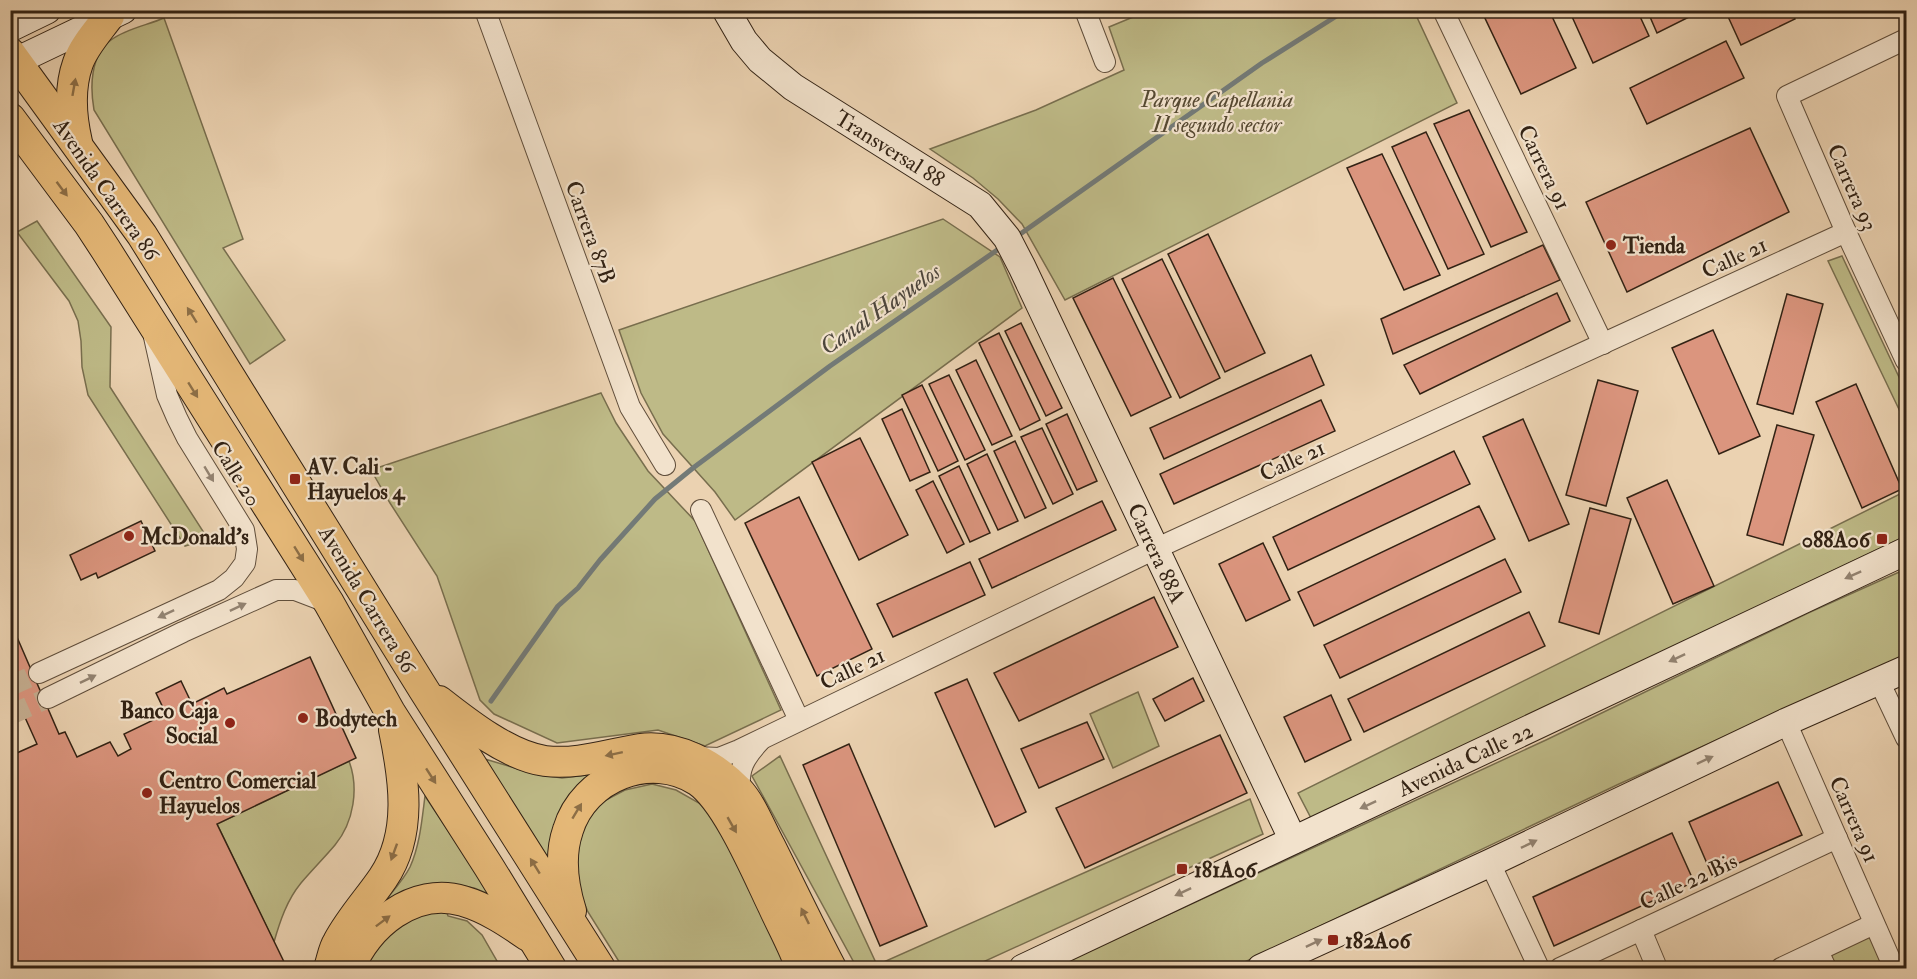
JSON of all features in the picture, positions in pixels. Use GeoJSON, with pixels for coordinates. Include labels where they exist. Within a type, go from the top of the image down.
{"type":"FeatureCollection","features":[{"type":"Feature","properties":{"kind":"main road"},"geometry":{"type":"LineString","coordinates":[[10,28],[47,10]]}},
{"type":"Feature","properties":{"kind":"main road","name":"Transversal 88"},"geometry":{"type":"LineString","coordinates":[[726,10],[744,40],[760,60],[793,87],[980,205],[1007,238],[1022,267]]}},
{"type":"Feature","properties":{"kind":"main road"},"geometry":{"type":"LineString","coordinates":[[12,60],[116,13]]}},
{"type":"Feature","properties":{"kind":"main road"},"geometry":{"type":"LineString","coordinates":[[77,144],[71,101],[78,64],[116,13]]}},
{"type":"Feature","properties":{"kind":"main road","name":"Avenida Carrera 86"},"geometry":{"type":"LineString","coordinates":[[12,60],[77,144],[142,235],[600,969]]}},
{"type":"Feature","properties":{"kind":"main road","name":"Avenida Carrera 86"},"geometry":{"type":"LineString","coordinates":[[16,131],[89,224],[329,603],[390,712],[551,969]]}},
{"type":"Feature","properties":{"kind":"main road","name":"Carrera 88A"},"geometry":{"type":"LineString","coordinates":[[1022,267],[1293,840]]}},
{"type":"Feature","properties":{"kind":"main road","name":"Avenida Calle 22"},"geometry":{"type":"LineString","coordinates":[[1023,969],[1906,551]]}},
{"type":"Feature","properties":{"kind":"main road"},"geometry":{"type":"LineString","coordinates":[[1261,969],[1786,722],[1906,669]]}},
{"type":"Feature","properties":{"kind":"main road"},"geometry":{"type":"LineString","coordinates":[[424,690],[487,737],[542,761],[568,762],[644,748],[671,751],[709,766],[740,792],[756,819],[831,969]]}},
{"type":"Feature","properties":{"kind":"main road"},"geometry":{"type":"LineString","coordinates":[[329,969],[336,944],[384,876],[396,850],[405,799],[403,773],[390,712]]}},
{"type":"Feature","properties":{"kind":"main road"},"geometry":{"type":"LineString","coordinates":[[575,928],[567,897],[563,851],[568,829],[577,809],[609,778],[624,772],[654,768],[676,772],[698,782],[718,801],[747,853],[801,969]]}},
{"type":"Feature","properties":{"kind":"main road"},"geometry":{"type":"LineString","coordinates":[[350,969],[356,953],[375,927],[394,913],[414,903],[430,899],[462,900],[484,909],[534,940]]}},
{"type":"Feature","properties":{"kind":"street","name":"Carrera 87B"},"geometry":{"type":"LineString","coordinates":[[485,10],[630,407],[664,465]]}},
{"type":"Feature","properties":{"kind":"street"},"geometry":{"type":"LineString","coordinates":[[1085,10],[1105,62]]}},
{"type":"Feature","properties":{"kind":"street","name":"Carrera 91"},"geometry":{"type":"LineString","coordinates":[[1443,10],[1603,344]]}},
{"type":"Feature","properties":{"kind":"street","name":"Carrera 93"},"geometry":{"type":"LineString","coordinates":[[1906,39],[1787,96],[1846,232],[1906,361]]}},
{"type":"Feature","properties":{"kind":"street","name":"Calle 21"},"geometry":{"type":"LineString","coordinates":[[691,757],[719,758],[761,739],[1155,549],[1846,232]]}},
{"type":"Feature","properties":{"kind":"street","name":"Calle 20"},"geometry":{"type":"LineString","coordinates":[[39,673],[219,590],[234,578],[245,563],[247,549],[244,530],[187,438],[167,395],[151,322]]}},
{"type":"Feature","properties":{"kind":"street"},"geometry":{"type":"LineString","coordinates":[[701,510],[799,720]]}},
{"type":"Feature","properties":{"kind":"street"},"geometry":{"type":"LineString","coordinates":[[48,698],[183,632],[276,590],[295,591],[329,603]]}},
{"type":"Feature","properties":{"kind":"street"},"geometry":{"type":"LineString","coordinates":[[1879,681],[1906,738]]}},
{"type":"Feature","properties":{"kind":"street","name":"Carrera 91"},"geometry":{"type":"LineString","coordinates":[[1786,722],[1894,969]]}},
{"type":"Feature","properties":{"kind":"street","name":"Calle 21"},"geometry":{"type":"LineString","coordinates":[[740,792],[741,770],[750,752],[761,739]]}},
{"type":"Feature","properties":{"kind":"street","name":"Calle 22 Bis"},"geometry":{"type":"LineString","coordinates":[[1560,969],[1837,838]]}},
{"type":"Feature","properties":{"kind":"street"},"geometry":{"type":"LineString","coordinates":[[1490,863],[1539,969]]}},
{"type":"Feature","properties":{"kind":"street"},"geometry":{"type":"LineString","coordinates":[[1781,969],[1822,960],[1874,924]]}},
{"type":"Feature","properties":{"kind":"street"},"geometry":{"type":"LineString","coordinates":[[1641,930],[1657,969]]}},
{"type":"Feature","properties":{"kind":"green space","name":"Parque Capellania II segundo sector"},"geometry":{"type":"Polygon","coordinates":[[[1150,10],[1414,11],[1457,103],[1065,300],[1022,224],[998,199],[973,178],[930,149],[1036,110],[1124,70],[1109,27],[1150,10]]]}},
{"type":"Feature","properties":{"kind":"green space"},"geometry":{"type":"Polygon","coordinates":[[[164,18],[243,239],[223,248],[285,340],[250,364],[94,110],[93,72],[104,47],[123,33],[164,18]]]}},
{"type":"Feature","properties":{"kind":"green space"},"geometry":{"type":"Polygon","coordinates":[[[943,219],[1000,257],[1022,308],[735,520],[715,492],[663,434],[641,393],[619,330],[943,219]]]}},
{"type":"Feature","properties":{"kind":"green space"},"geometry":{"type":"Polygon","coordinates":[[[37,221],[111,327],[110,387],[208,539],[185,546],[88,395],[82,367],[78,321],[69,301],[17,232],[37,221]]]}},
{"type":"Feature","properties":{"kind":"green space"},"geometry":{"type":"Polygon","coordinates":[[[1842,256],[1906,392],[1906,424],[1828,261],[1842,256]]]}},
{"type":"Feature","properties":{"kind":"green space"},"geometry":{"type":"Polygon","coordinates":[[[601,393],[616,423],[648,471],[695,521],[781,710],[705,746],[658,730],[557,743],[494,714],[480,700],[437,576],[371,470],[601,393]]]}},
{"type":"Feature","properties":{"kind":"green space"},"geometry":{"type":"Polygon","coordinates":[[[1906,491],[1906,536],[1312,820],[1298,793],[1906,491]]]}},
{"type":"Feature","properties":{"kind":"green space"},"geometry":{"type":"Polygon","coordinates":[[[1906,569],[1906,655],[1619,784],[1232,968],[1053,968],[1546,740],[1808,613],[1906,569]]]}},
{"type":"Feature","properties":{"kind":"green space"},"geometry":{"type":"Polygon","coordinates":[[[1138,692],[1159,746],[1113,768],[1090,714],[1138,692]]]}},
{"type":"Feature","properties":{"kind":"green space"},"geometry":{"type":"Polygon","coordinates":[[[780,756],[877,965],[1250,799],[1263,834],[970,968],[857,968],[752,776],[780,756]]]}},
{"type":"Feature","properties":{"kind":"green space"},"geometry":{"type":"Polygon","coordinates":[[[485,759],[535,774],[562,778],[596,774],[573,793],[559,813],[549,860],[485,759]]]}},
{"type":"Feature","properties":{"kind":"green space"},"geometry":{"type":"Polygon","coordinates":[[[349,761],[354,793],[347,826],[335,845],[292,896],[281,919],[274,942],[217,824],[349,761]]]}},
{"type":"Feature","properties":{"kind":"green space"},"geometry":{"type":"Polygon","coordinates":[[[652,784],[676,790],[699,803],[721,823],[789,968],[623,968],[588,912],[575,882],[576,834],[602,802],[625,790],[652,784]]]}},
{"type":"Feature","properties":{"kind":"green space"},"geometry":{"type":"Polygon","coordinates":[[[425,796],[491,895],[474,888],[452,884],[381,906],[410,867],[420,832],[425,796]]]}},
{"type":"Feature","properties":{"kind":"green space"},"geometry":{"type":"Polygon","coordinates":[[[444,904],[448,916],[467,921],[482,935],[501,968],[363,968],[383,933],[444,904]]]}},
{"type":"Feature","properties":{"kind":"green space"},"geometry":{"type":"Polygon","coordinates":[[[1871,930],[1890,968],[1832,968],[1824,953],[1871,930]]]}},
{"type":"Feature","properties":{"kind":"building"},"geometry":{"type":"Polygon","coordinates":[[[1491,10],[1549,10],[1576,68],[1521,94],[1483,14],[1491,10]]]}},
{"type":"Feature","properties":{"kind":"building"},"geometry":{"type":"Polygon","coordinates":[[[1569,10],[1637,10],[1649,36],[1593,63],[1569,10]]]}},
{"type":"Feature","properties":{"kind":"building"},"geometry":{"type":"Polygon","coordinates":[[[1647,10],[1703,10],[1657,33],[1647,10]]]}},
{"type":"Feature","properties":{"kind":"building"},"geometry":{"type":"Polygon","coordinates":[[[1725,10],[1790,10],[1795,19],[1741,45],[1725,10]]]}},
{"type":"Feature","properties":{"kind":"building"},"geometry":{"type":"Polygon","coordinates":[[[1726,41],[1744,78],[1647,124],[1630,88],[1726,41]]]}},
{"type":"Feature","properties":{"kind":"building"},"geometry":{"type":"Polygon","coordinates":[[[1469,110],[1527,232],[1491,247],[1434,124],[1469,110]]]}},
{"type":"Feature","properties":{"kind":"building"},"geometry":{"type":"Polygon","coordinates":[[[1750,128],[1789,212],[1627,292],[1586,202],[1750,128]]]}},
{"type":"Feature","properties":{"kind":"building"},"geometry":{"type":"Polygon","coordinates":[[[1426,132],[1484,254],[1448,269],[1392,147],[1426,132]]]}},
{"type":"Feature","properties":{"kind":"building"},"geometry":{"type":"Polygon","coordinates":[[[1382,154],[1440,275],[1404,290],[1347,168],[1382,154]]]}},
{"type":"Feature","properties":{"kind":"building"},"geometry":{"type":"Polygon","coordinates":[[[1208,234],[1265,353],[1225,372],[1168,254],[1208,234]]]}},
{"type":"Feature","properties":{"kind":"building"},"geometry":{"type":"Polygon","coordinates":[[[1543,245],[1560,280],[1393,354],[1381,319],[1543,245]]]}},
{"type":"Feature","properties":{"kind":"building"},"geometry":{"type":"Polygon","coordinates":[[[1162,259],[1220,378],[1180,398],[1122,279],[1162,259]]]}},
{"type":"Feature","properties":{"kind":"building"},"geometry":{"type":"Polygon","coordinates":[[[1113,278],[1171,397],[1131,416],[1073,298],[1113,278]]]}},
{"type":"Feature","properties":{"kind":"building"},"geometry":{"type":"Polygon","coordinates":[[[1557,293],[1570,321],[1420,394],[1404,365],[1557,293]]]}},
{"type":"Feature","properties":{"kind":"building"},"geometry":{"type":"Polygon","coordinates":[[[1787,294],[1823,304],[1793,414],[1757,404],[1787,294]]]}},
{"type":"Feature","properties":{"kind":"building"},"geometry":{"type":"Polygon","coordinates":[[[1021,323],[1062,408],[1046,416],[1005,331],[1021,323]]]}},
{"type":"Feature","properties":{"kind":"building"},"geometry":{"type":"Polygon","coordinates":[[[1713,330],[1760,436],[1719,454],[1672,348],[1713,330]]]}},
{"type":"Feature","properties":{"kind":"building"},"geometry":{"type":"Polygon","coordinates":[[[999,333],[1040,420],[1020,430],[979,343],[999,333]]]}},
{"type":"Feature","properties":{"kind":"building"},"geometry":{"type":"Polygon","coordinates":[[[1311,355],[1324,385],[1164,459],[1150,428],[1311,355]]]}},
{"type":"Feature","properties":{"kind":"building"},"geometry":{"type":"Polygon","coordinates":[[[976,360],[1012,436],[992,445],[956,370],[976,360]]]}},
{"type":"Feature","properties":{"kind":"building"},"geometry":{"type":"Polygon","coordinates":[[[949,375],[985,450],[965,460],[929,384],[949,375]]]}},
{"type":"Feature","properties":{"kind":"building"},"geometry":{"type":"Polygon","coordinates":[[[1598,380],[1638,391],[1606,506],[1566,495],[1598,380]]]}},
{"type":"Feature","properties":{"kind":"building"},"geometry":{"type":"Polygon","coordinates":[[[1856,384],[1902,489],[1862,508],[1816,402],[1856,384]]]}},
{"type":"Feature","properties":{"kind":"building"},"geometry":{"type":"Polygon","coordinates":[[[922,385],[958,461],[938,471],[902,395],[922,385]]]}},
{"type":"Feature","properties":{"kind":"building"},"geometry":{"type":"Polygon","coordinates":[[[1321,400],[1335,431],[1174,504],[1160,474],[1321,400]]]}},
{"type":"Feature","properties":{"kind":"building"},"geometry":{"type":"Polygon","coordinates":[[[902,409],[930,472],[910,481],[882,419],[902,409]]]}},
{"type":"Feature","properties":{"kind":"building"},"geometry":{"type":"Polygon","coordinates":[[[1067,414],[1097,481],[1077,490],[1046,424],[1067,414]]]}},
{"type":"Feature","properties":{"kind":"building"},"geometry":{"type":"Polygon","coordinates":[[[1523,419],[1569,524],[1529,541],[1483,437],[1523,419]]]}},
{"type":"Feature","properties":{"kind":"building"},"geometry":{"type":"Polygon","coordinates":[[[1777,425],[1814,435],[1783,545],[1747,535],[1777,425]]]}},
{"type":"Feature","properties":{"kind":"building"},"geometry":{"type":"Polygon","coordinates":[[[1042,428],[1073,494],[1053,504],[1021,437],[1042,428]]]}},
{"type":"Feature","properties":{"kind":"building"},"geometry":{"type":"Polygon","coordinates":[[[860,438],[908,535],[859,560],[812,462],[860,438]]]}},
{"type":"Feature","properties":{"kind":"building"},"geometry":{"type":"Polygon","coordinates":[[[1015,441],[1046,508],[1025,518],[994,451],[1015,441]]]}},
{"type":"Feature","properties":{"kind":"building"},"geometry":{"type":"Polygon","coordinates":[[[1454,451],[1470,484],[1288,570],[1273,537],[1454,451]]]}},
{"type":"Feature","properties":{"kind":"building"},"geometry":{"type":"Polygon","coordinates":[[[987,454],[1018,521],[998,530],[967,464],[987,454]]]}},
{"type":"Feature","properties":{"kind":"building"},"geometry":{"type":"Polygon","coordinates":[[[959,466],[990,533],[970,542],[939,476],[959,466]]]}},
{"type":"Feature","properties":{"kind":"building"},"geometry":{"type":"Polygon","coordinates":[[[1667,480],[1714,586],[1673,604],[1627,498],[1667,480]]]}},
{"type":"Feature","properties":{"kind":"building"},"geometry":{"type":"Polygon","coordinates":[[[933,481],[964,544],[947,553],[916,490],[933,481]]]}},
{"type":"Feature","properties":{"kind":"building"},"geometry":{"type":"Polygon","coordinates":[[[799,497],[872,649],[817,676],[745,523],[799,497]]]}},
{"type":"Feature","properties":{"kind":"building"},"geometry":{"type":"Polygon","coordinates":[[[1102,501],[1116,530],[992,588],[979,559],[1102,501]]]}},
{"type":"Feature","properties":{"kind":"building"},"geometry":{"type":"Polygon","coordinates":[[[1479,506],[1495,539],[1314,626],[1298,592],[1479,506]]]}},
{"type":"Feature","properties":{"kind":"building"},"geometry":{"type":"Polygon","coordinates":[[[1590,508],[1631,519],[1599,634],[1559,622],[1590,508]]]}},
{"type":"Feature","properties":{"kind":"building","name":"McDonald's"},"geometry":{"type":"Polygon","coordinates":[[[141,521],[155,551],[98,578],[96,573],[81,580],[70,555],[141,521]]]}},
{"type":"Feature","properties":{"kind":"building"},"geometry":{"type":"Polygon","coordinates":[[[1263,543],[1290,600],[1246,621],[1219,564],[1263,543]]]}},
{"type":"Feature","properties":{"kind":"building"},"geometry":{"type":"Polygon","coordinates":[[[1505,559],[1521,592],[1340,678],[1324,645],[1505,559]]]}},
{"type":"Feature","properties":{"kind":"building"},"geometry":{"type":"Polygon","coordinates":[[[970,562],[985,595],[893,637],[877,604],[970,562]]]}},
{"type":"Feature","properties":{"kind":"building"},"geometry":{"type":"Polygon","coordinates":[[[1154,597],[1178,647],[1019,721],[994,673],[1154,597]]]}},
{"type":"Feature","properties":{"kind":"building"},"geometry":{"type":"Polygon","coordinates":[[[1529,612],[1545,646],[1364,732],[1348,699],[1529,612]]]}},
{"type":"Feature","properties":{"kind":"building","name":"Centro Comercial Hayuelos"},"geometry":{"type":"Polygon","coordinates":[[[10,621],[59,734],[65,732],[77,757],[110,742],[118,756],[131,749],[124,734],[166,714],[156,693],[181,681],[192,704],[224,688],[227,694],[310,657],[356,758],[217,824],[287,968],[10,968],[10,756],[37,744],[10,684],[10,621]]]}},
{"type":"Feature","properties":{"kind":"building"},"geometry":{"type":"Polygon","coordinates":[[[1193,678],[1204,701],[1165,721],[1153,699],[1193,678]]]}},
{"type":"Feature","properties":{"kind":"building"},"geometry":{"type":"Polygon","coordinates":[[[967,679],[1026,812],[995,827],[935,693],[967,679]]]}},
{"type":"Feature","properties":{"kind":"building"},"geometry":{"type":"Polygon","coordinates":[[[1331,695],[1351,740],[1305,762],[1284,717],[1331,695]]]}},
{"type":"Feature","properties":{"kind":"building"},"geometry":{"type":"Polygon","coordinates":[[[1087,722],[1104,759],[1039,788],[1021,749],[1087,722]]]}},
{"type":"Feature","properties":{"kind":"building"},"geometry":{"type":"Polygon","coordinates":[[[1220,735],[1247,793],[1085,868],[1056,808],[1220,735]]]}},
{"type":"Feature","properties":{"kind":"building"},"geometry":{"type":"Polygon","coordinates":[[[849,744],[927,926],[880,946],[803,765],[849,744]]]}},
{"type":"Feature","properties":{"kind":"building"},"geometry":{"type":"Polygon","coordinates":[[[1778,782],[1802,835],[1712,875],[1689,822],[1778,782]]]}},
{"type":"Feature","properties":{"kind":"building"},"geometry":{"type":"Polygon","coordinates":[[[1672,833],[1694,882],[1554,946],[1533,897],[1672,833]]]}},
{"type":"Feature","properties":{"kind":"waterway","name":"Canal Hayuelos"},"geometry":{"type":"LineString","coordinates":[[1016,237],[1262,63],[1346,10]]}},
{"type":"Feature","properties":{"kind":"waterway","name":"Canal Hayuelos"},"geometry":{"type":"LineString","coordinates":[[491,701],[558,606],[578,588],[655,499],[830,366],[1003,246]]}},
{"type":"Feature","properties":{"kind":"tunnel"},"geometry":{"type":"LineString","coordinates":[[10,686],[39,673]]}},
{"type":"Feature","properties":{"kind":"tunnel"},"geometry":{"type":"LineString","coordinates":[[10,715],[48,698]]}},
{"type":"Feature","properties":{"kind":"place","name":"Tienda"},"geometry":{"type":"Point","coordinates":[1611,245]}},
{"type":"Feature","properties":{"kind":"place","name":"AV. Cali - Hayuelos 4"},"geometry":{"type":"Point","coordinates":[295,479]}},
{"type":"Feature","properties":{"kind":"place","name":"McDonald's"},"geometry":{"type":"Point","coordinates":[129,536]}},
{"type":"Feature","properties":{"kind":"place","name":"088A06"},"geometry":{"type":"Point","coordinates":[1882,539]}},
{"type":"Feature","properties":{"kind":"place","name":"Bodytech"},"geometry":{"type":"Point","coordinates":[303,718]}},
{"type":"Feature","properties":{"kind":"place","name":"Banco Caja Social"},"geometry":{"type":"Point","coordinates":[230,723]}},
{"type":"Feature","properties":{"kind":"place","name":"Centro Comercial Hayuelos"},"geometry":{"type":"Point","coordinates":[147,793]}},
{"type":"Feature","properties":{"kind":"place","name":"181A06"},"geometry":{"type":"Point","coordinates":[1182,869]}},
{"type":"Feature","properties":{"kind":"place","name":"182A06"},"geometry":{"type":"Point","coordinates":[1333,940]}}]}
